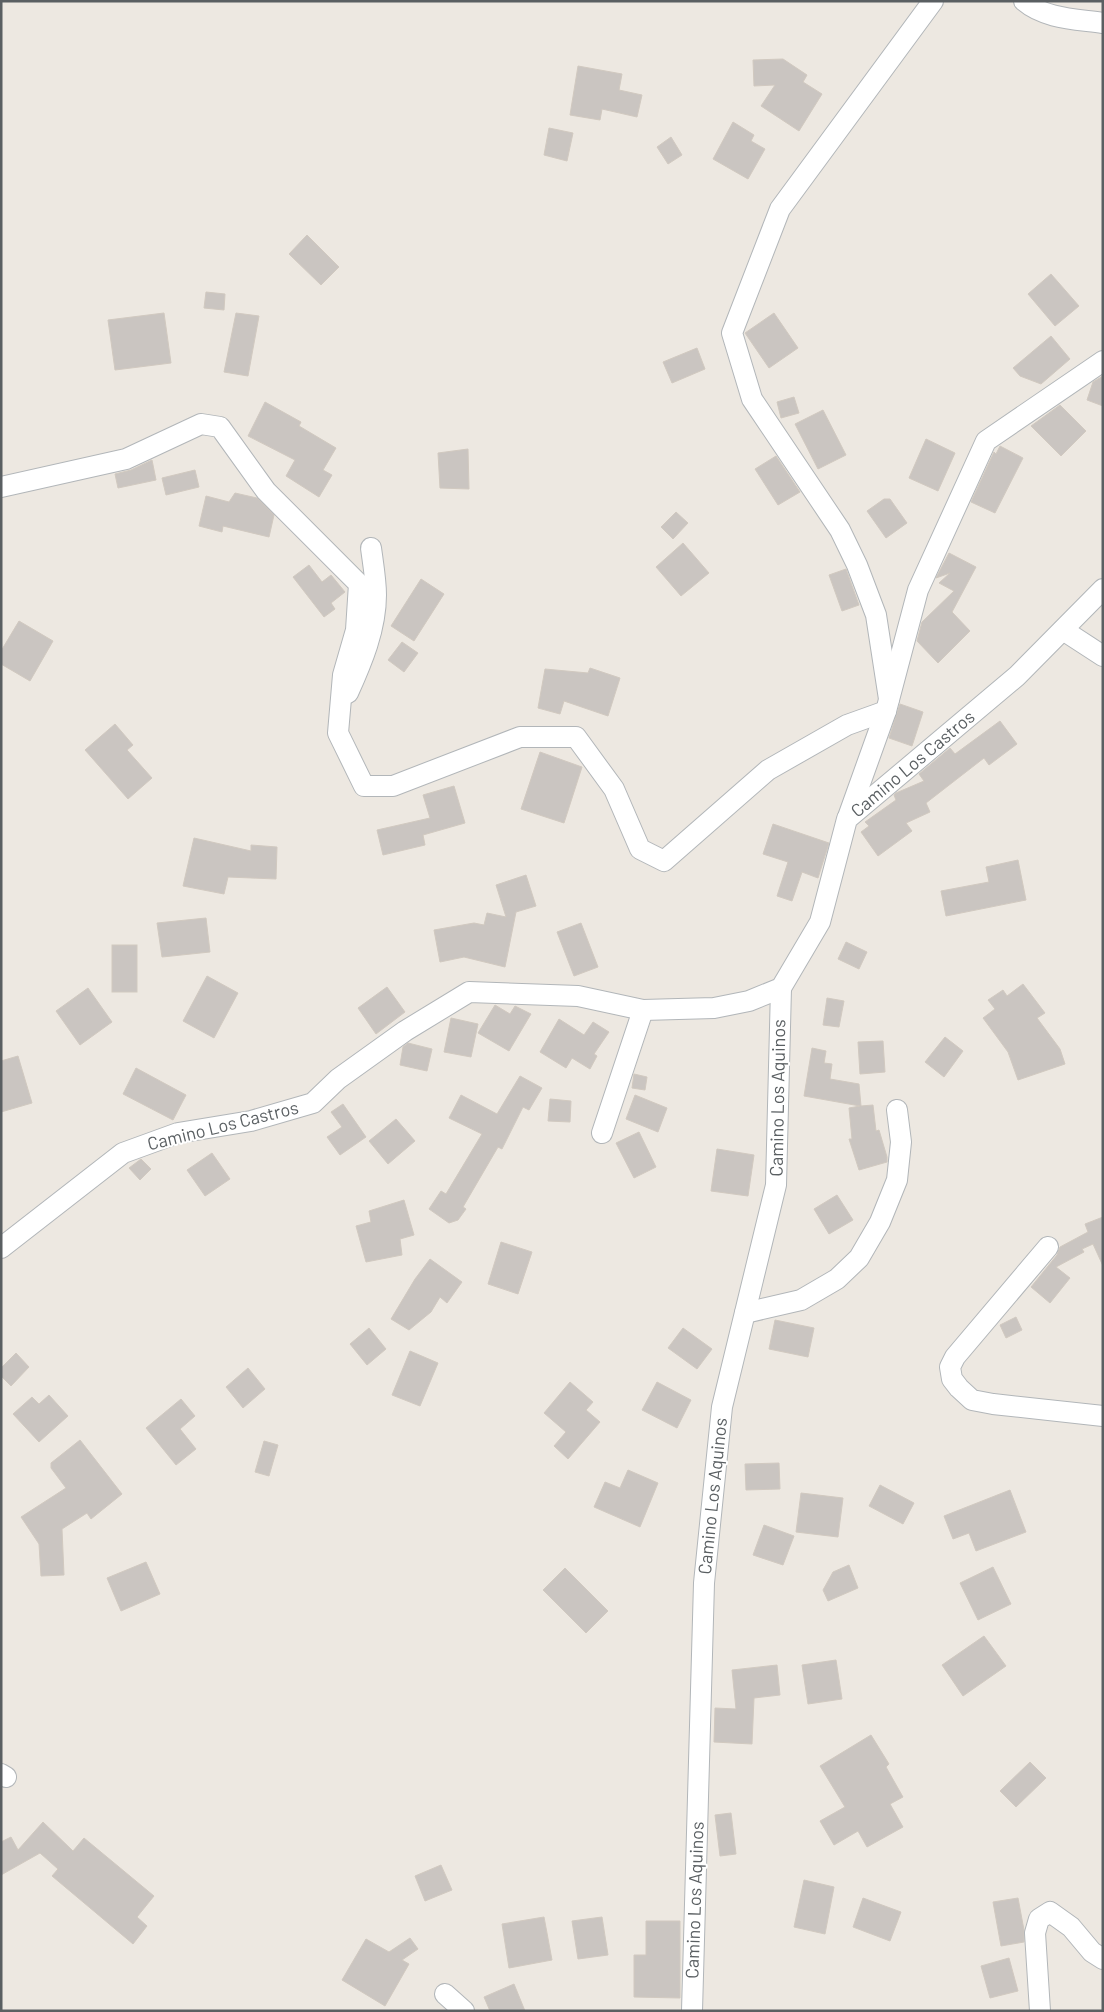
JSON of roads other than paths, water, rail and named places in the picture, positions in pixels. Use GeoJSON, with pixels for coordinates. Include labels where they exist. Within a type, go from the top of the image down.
{"type":"FeatureCollection","features":[{"type":"Feature","properties":{"kind":"street"},"geometry":{"type":"LineString","coordinates":[[887,705],[876,615],[856,565],[840,530],[752,399],[732,333],[780,208],[933,1]]}},
{"type":"Feature","properties":{"kind":"street"},"geometry":{"type":"LineString","coordinates":[[1024,1],[1032,8],[1057,16],[1103,23]]}},
{"type":"Feature","properties":{"kind":"street"},"geometry":{"type":"LineString","coordinates":[[847,819],[887,705],[918,590],[986,440],[1103,362]]}},
{"type":"Feature","properties":{"kind":"street"},"geometry":{"type":"LineString","coordinates":[[1,487],[126,459],[201,424],[220,427],[266,492],[359,584],[356,630],[343,675],[338,733],[364,786],[393,786],[520,737],[576,737],[614,788],[640,849],[664,861],[768,770],[847,725],[887,705]]}},
{"type":"Feature","properties":{"kind":"street"},"geometry":{"type":"LineString","coordinates":[[340,710],[360,668],[371,630],[376,595],[371,548]]}},
{"type":"Feature","properties":{"kind":"street","name":"Camino Los Castros"},"geometry":{"type":"LineString","coordinates":[[1,1248],[123,1153],[178,1134],[251,1121],[313,1103],[338,1079],[405,1031],[469,992],[578,996],[643,1010],[714,1008],[749,1000],[781,988],[820,922],[847,819],[1017,676],[1103,589]]}},
{"type":"Feature","properties":{"kind":"street"},"geometry":{"type":"LineString","coordinates":[[1063,630],[1103,656]]}},
{"type":"Feature","properties":{"kind":"street","name":"Camino Los Aquinos"},"geometry":{"type":"LineString","coordinates":[[692,2011],[704,1583],[722,1407],[776,1185],[781,988]]}},
{"type":"Feature","properties":{"kind":"street"},"geometry":{"type":"LineString","coordinates":[[602,1133],[643,1010]]}},
{"type":"Feature","properties":{"kind":"street"},"geometry":{"type":"LineString","coordinates":[[745,1313],[801,1300],[837,1279],[859,1258],[880,1222],[897,1180],[901,1142],[897,1110]]}},
{"type":"Feature","properties":{"kind":"street"},"geometry":{"type":"LineString","coordinates":[[1048,1246],[955,1357],[950,1367],[952,1379],[972,1400],[1103,1416]]}},
{"type":"Feature","properties":{"kind":"street"},"geometry":{"type":"LineString","coordinates":[[1040,2011],[1035,1933],[1039,1919],[1050,1912],[1071,1927],[1092,1952],[1103,1959]]}},
{"type":"Feature","properties":{"kind":"street"},"geometry":{"type":"LineString","coordinates":[[445,1994],[464,2011]]}}]}
